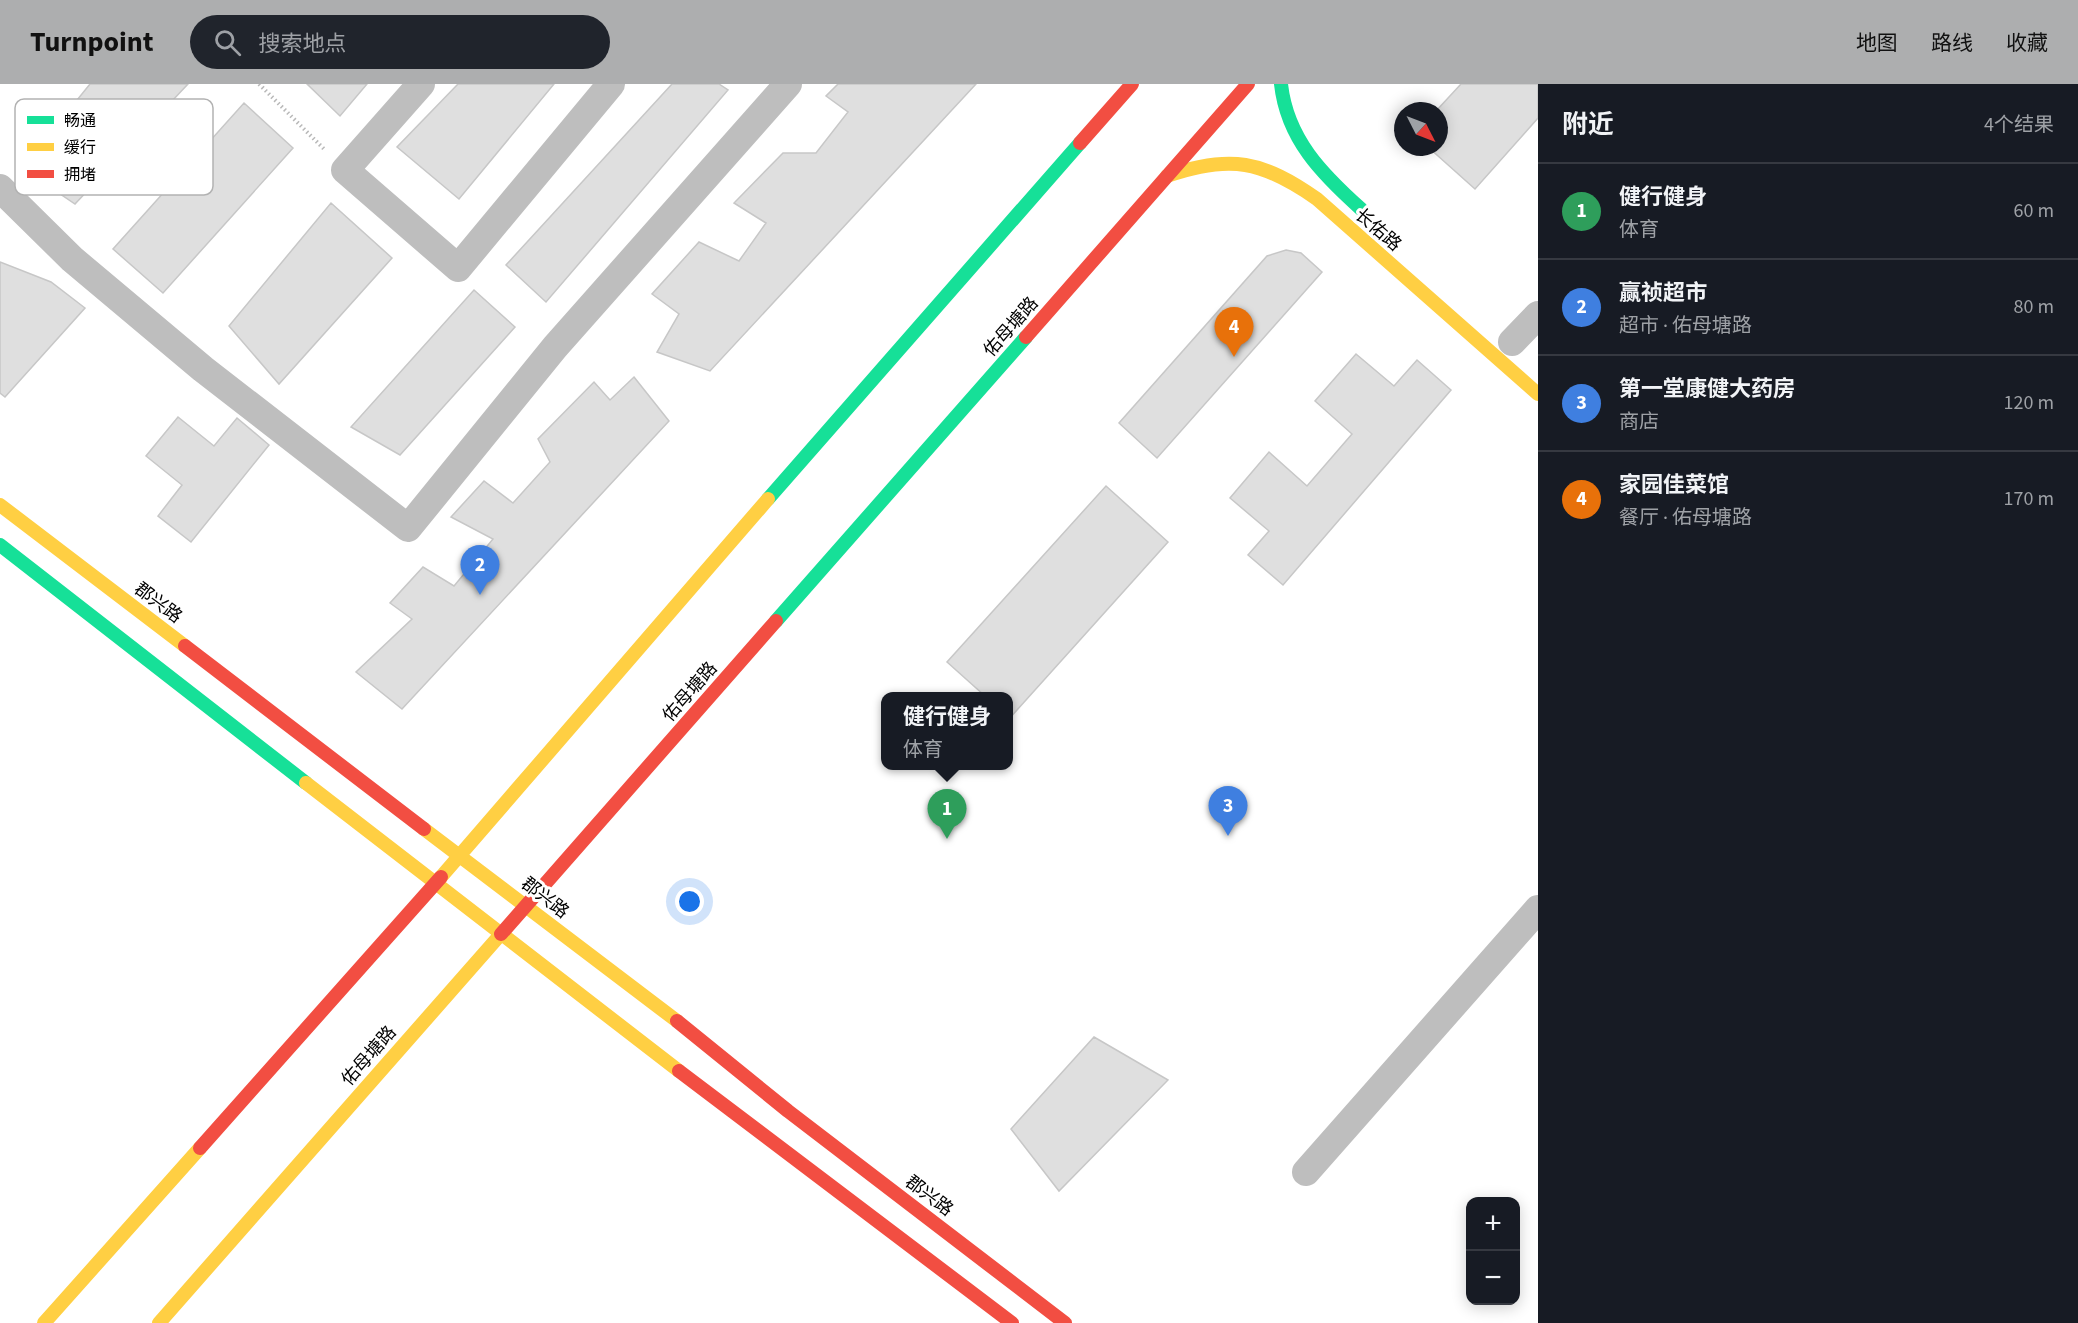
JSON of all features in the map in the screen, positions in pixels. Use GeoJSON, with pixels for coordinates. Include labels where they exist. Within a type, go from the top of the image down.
{"type":"FeatureCollection","features":[{"type":"Feature","properties":{"kind":"main road"},"geometry":{"type":"LineString","coordinates":[[44,1323],[460,855],[813,446],[1132,84]]}},
{"type":"Feature","properties":{"kind":"main road","name":"佑母塘路"},"geometry":{"type":"LineString","coordinates":[[159,1323],[1248,84]]}},
{"type":"Feature","properties":{"kind":"main road","name":"长佑路"},"geometry":{"type":"LineString","coordinates":[[1281,84],[1284,108],[1305,151],[1332,183],[1368,215]]}},
{"type":"Feature","properties":{"kind":"main road","name":"长佑路"},"geometry":{"type":"LineString","coordinates":[[1167,176],[1196,165],[1235,160],[1254,165],[1287,179],[1317,200],[1538,394]]}},
{"type":"Feature","properties":{"kind":"main road","name":"郡兴路"},"geometry":{"type":"LineString","coordinates":[[0,505],[526,905],[1065,1323]]}},
{"type":"Feature","properties":{"kind":"main road"},"geometry":{"type":"LineString","coordinates":[[0,546],[500,934],[1012,1323]]}},
{"type":"Feature","properties":{"kind":"street"},"geometry":{"type":"LineString","coordinates":[[421,84],[345,170],[458,268],[611,84]]}},
{"type":"Feature","properties":{"kind":"street"},"geometry":{"type":"LineString","coordinates":[[0,188],[72,259],[177,347],[408,528],[555,347],[788,84]]}},
{"type":"Feature","properties":{"kind":"street"},"geometry":{"type":"LineString","coordinates":[[1512,342],[1538,315]]}},
{"type":"Feature","properties":{"kind":"street"},"geometry":{"type":"LineString","coordinates":[[1306,1172],[1538,909]]}},
{"type":"Feature","properties":{"kind":"path"},"geometry":{"type":"LineString","coordinates":[[259,84],[345,170]]}},
{"type":"Feature","properties":{"kind":"building"},"geometry":{"type":"Polygon","coordinates":[[[90,84],[188,84],[174,99],[78,99],[90,84]]]}},
{"type":"Feature","properties":{"kind":"building"},"geometry":{"type":"Polygon","coordinates":[[[307,84],[367,84],[340,116],[307,84]]]}},
{"type":"Feature","properties":{"kind":"building"},"geometry":{"type":"Polygon","coordinates":[[[458,84],[554,84],[459,199],[397,147],[458,84]]]}},
{"type":"Feature","properties":{"kind":"building"},"geometry":{"type":"Polygon","coordinates":[[[672,84],[719,84],[728,90],[546,302],[506,265],[672,84]]]}},
{"type":"Feature","properties":{"kind":"building"},"geometry":{"type":"Polygon","coordinates":[[[838,84],[976,84],[710,371],[657,352],[679,314],[652,294],[699,242],[739,261],[766,223],[734,203],[783,153],[816,153],[848,112],[826,96],[838,84]]]}},
{"type":"Feature","properties":{"kind":"building"},"geometry":{"type":"Polygon","coordinates":[[[1461,84],[1538,84],[1538,118],[1475,189],[1438,156],[1448,156],[1448,102],[1444,102],[1461,84]]]}},
{"type":"Feature","properties":{"kind":"building"},"geometry":{"type":"Polygon","coordinates":[[[244,103],[293,148],[163,293],[113,249],[161,195],[213,195],[213,138],[244,103]]]}},
{"type":"Feature","properties":{"kind":"building"},"geometry":{"type":"Polygon","coordinates":[[[62,195],[83,195],[75,204],[62,195]]]}},
{"type":"Feature","properties":{"kind":"building"},"geometry":{"type":"Polygon","coordinates":[[[331,203],[392,258],[279,384],[229,326],[331,203]]]}},
{"type":"Feature","properties":{"kind":"building"},"geometry":{"type":"Polygon","coordinates":[[[1286,250],[1301,253],[1322,272],[1157,458],[1119,423],[1267,256],[1286,250]]]}},
{"type":"Feature","properties":{"kind":"building"},"geometry":{"type":"Polygon","coordinates":[[[0,262],[51,282],[85,308],[5,397],[0,393],[0,262]]]}},
{"type":"Feature","properties":{"kind":"building"},"geometry":{"type":"Polygon","coordinates":[[[474,290],[515,327],[400,455],[351,427],[474,290]]]}},
{"type":"Feature","properties":{"kind":"building"},"geometry":{"type":"Polygon","coordinates":[[[1356,354],[1394,386],[1417,360],[1451,390],[1283,585],[1248,555],[1269,531],[1230,498],[1269,452],[1307,486],[1352,434],[1315,401],[1356,354]]]}},
{"type":"Feature","properties":{"kind":"building"},"geometry":{"type":"Polygon","coordinates":[[[634,377],[669,421],[402,709],[356,672],[412,619],[390,603],[423,567],[454,586],[493,539],[451,517],[484,481],[513,503],[550,462],[538,439],[594,382],[610,400],[634,377]]]}},
{"type":"Feature","properties":{"kind":"building"},"geometry":{"type":"Polygon","coordinates":[[[178,417],[214,446],[237,418],[269,445],[191,542],[158,516],[182,485],[146,456],[178,417]]]}},
{"type":"Feature","properties":{"kind":"building"},"geometry":{"type":"Polygon","coordinates":[[[1106,486],[1168,542],[1013,715],[1013,692],[981,692],[947,662],[1106,486]]]}},
{"type":"Feature","properties":{"kind":"building"},"geometry":{"type":"Polygon","coordinates":[[[1094,1037],[1168,1080],[1059,1191],[1011,1129],[1094,1037]]]}},
{"type":"Feature","properties":{"kind":"traffic: fast"},"geometry":{"type":"LineString","coordinates":[[1281,84],[1291,122],[1309,154],[1320,169],[1361,209]]}},
{"type":"Feature","properties":{"kind":"traffic: fast"},"geometry":{"type":"LineString","coordinates":[[768,499],[1080,143]]}},
{"type":"Feature","properties":{"kind":"traffic: fast"},"geometry":{"type":"LineString","coordinates":[[776,621],[1026,337]]}},
{"type":"Feature","properties":{"kind":"traffic: fast"},"geometry":{"type":"LineString","coordinates":[[0,545],[306,783]]}},
{"type":"Feature","properties":{"kind":"traffic: slow"},"geometry":{"type":"LineString","coordinates":[[1167,176],[1209,165],[1245,165],[1280,176],[1298,186],[1317,199],[1538,394]]}},
{"type":"Feature","properties":{"kind":"traffic: slow"},"geometry":{"type":"LineString","coordinates":[[441,877],[768,499]]}},
{"type":"Feature","properties":{"kind":"traffic: slow"},"geometry":{"type":"LineString","coordinates":[[0,505],[185,646]]}},
{"type":"Feature","properties":{"kind":"traffic: slow"},"geometry":{"type":"LineString","coordinates":[[306,783],[679,1071]]}},
{"type":"Feature","properties":{"kind":"traffic: slow"},"geometry":{"type":"LineString","coordinates":[[424,829],[677,1021]]}},
{"type":"Feature","properties":{"kind":"traffic: slow"},"geometry":{"type":"LineString","coordinates":[[159,1323],[501,934]]}},
{"type":"Feature","properties":{"kind":"traffic: slow"},"geometry":{"type":"LineString","coordinates":[[44,1323],[200,1148]]}},
{"type":"Feature","properties":{"kind":"traffic: jam"},"geometry":{"type":"LineString","coordinates":[[1080,143],[1132,84]]}},
{"type":"Feature","properties":{"kind":"traffic: jam"},"geometry":{"type":"LineString","coordinates":[[1026,337],[1248,84]]}},
{"type":"Feature","properties":{"kind":"traffic: jam"},"geometry":{"type":"LineString","coordinates":[[501,934],[776,621]]}},
{"type":"Feature","properties":{"kind":"traffic: jam"},"geometry":{"type":"LineString","coordinates":[[185,646],[424,829]]}},
{"type":"Feature","properties":{"kind":"traffic: jam"},"geometry":{"type":"LineString","coordinates":[[200,1148],[441,877]]}},
{"type":"Feature","properties":{"kind":"traffic: jam"},"geometry":{"type":"LineString","coordinates":[[677,1021],[788,1111],[1065,1323]]}},
{"type":"Feature","properties":{"kind":"traffic: jam"},"geometry":{"type":"LineString","coordinates":[[679,1071],[1012,1323]]}},
{"type":"Feature","properties":{"kind":"place","name":"家园佳菜馆"},"geometry":{"type":"Point","coordinates":[1234,357]}},
{"type":"Feature","properties":{"kind":"place","name":"赢祯超市"},"geometry":{"type":"Point","coordinates":[480,595]}},
{"type":"Feature","properties":{"kind":"place","name":"第一堂康健大药房"},"geometry":{"type":"Point","coordinates":[1228,836]}},
{"type":"Feature","properties":{"kind":"place","name":"健行健身"},"geometry":{"type":"Point","coordinates":[947,839]}}]}
